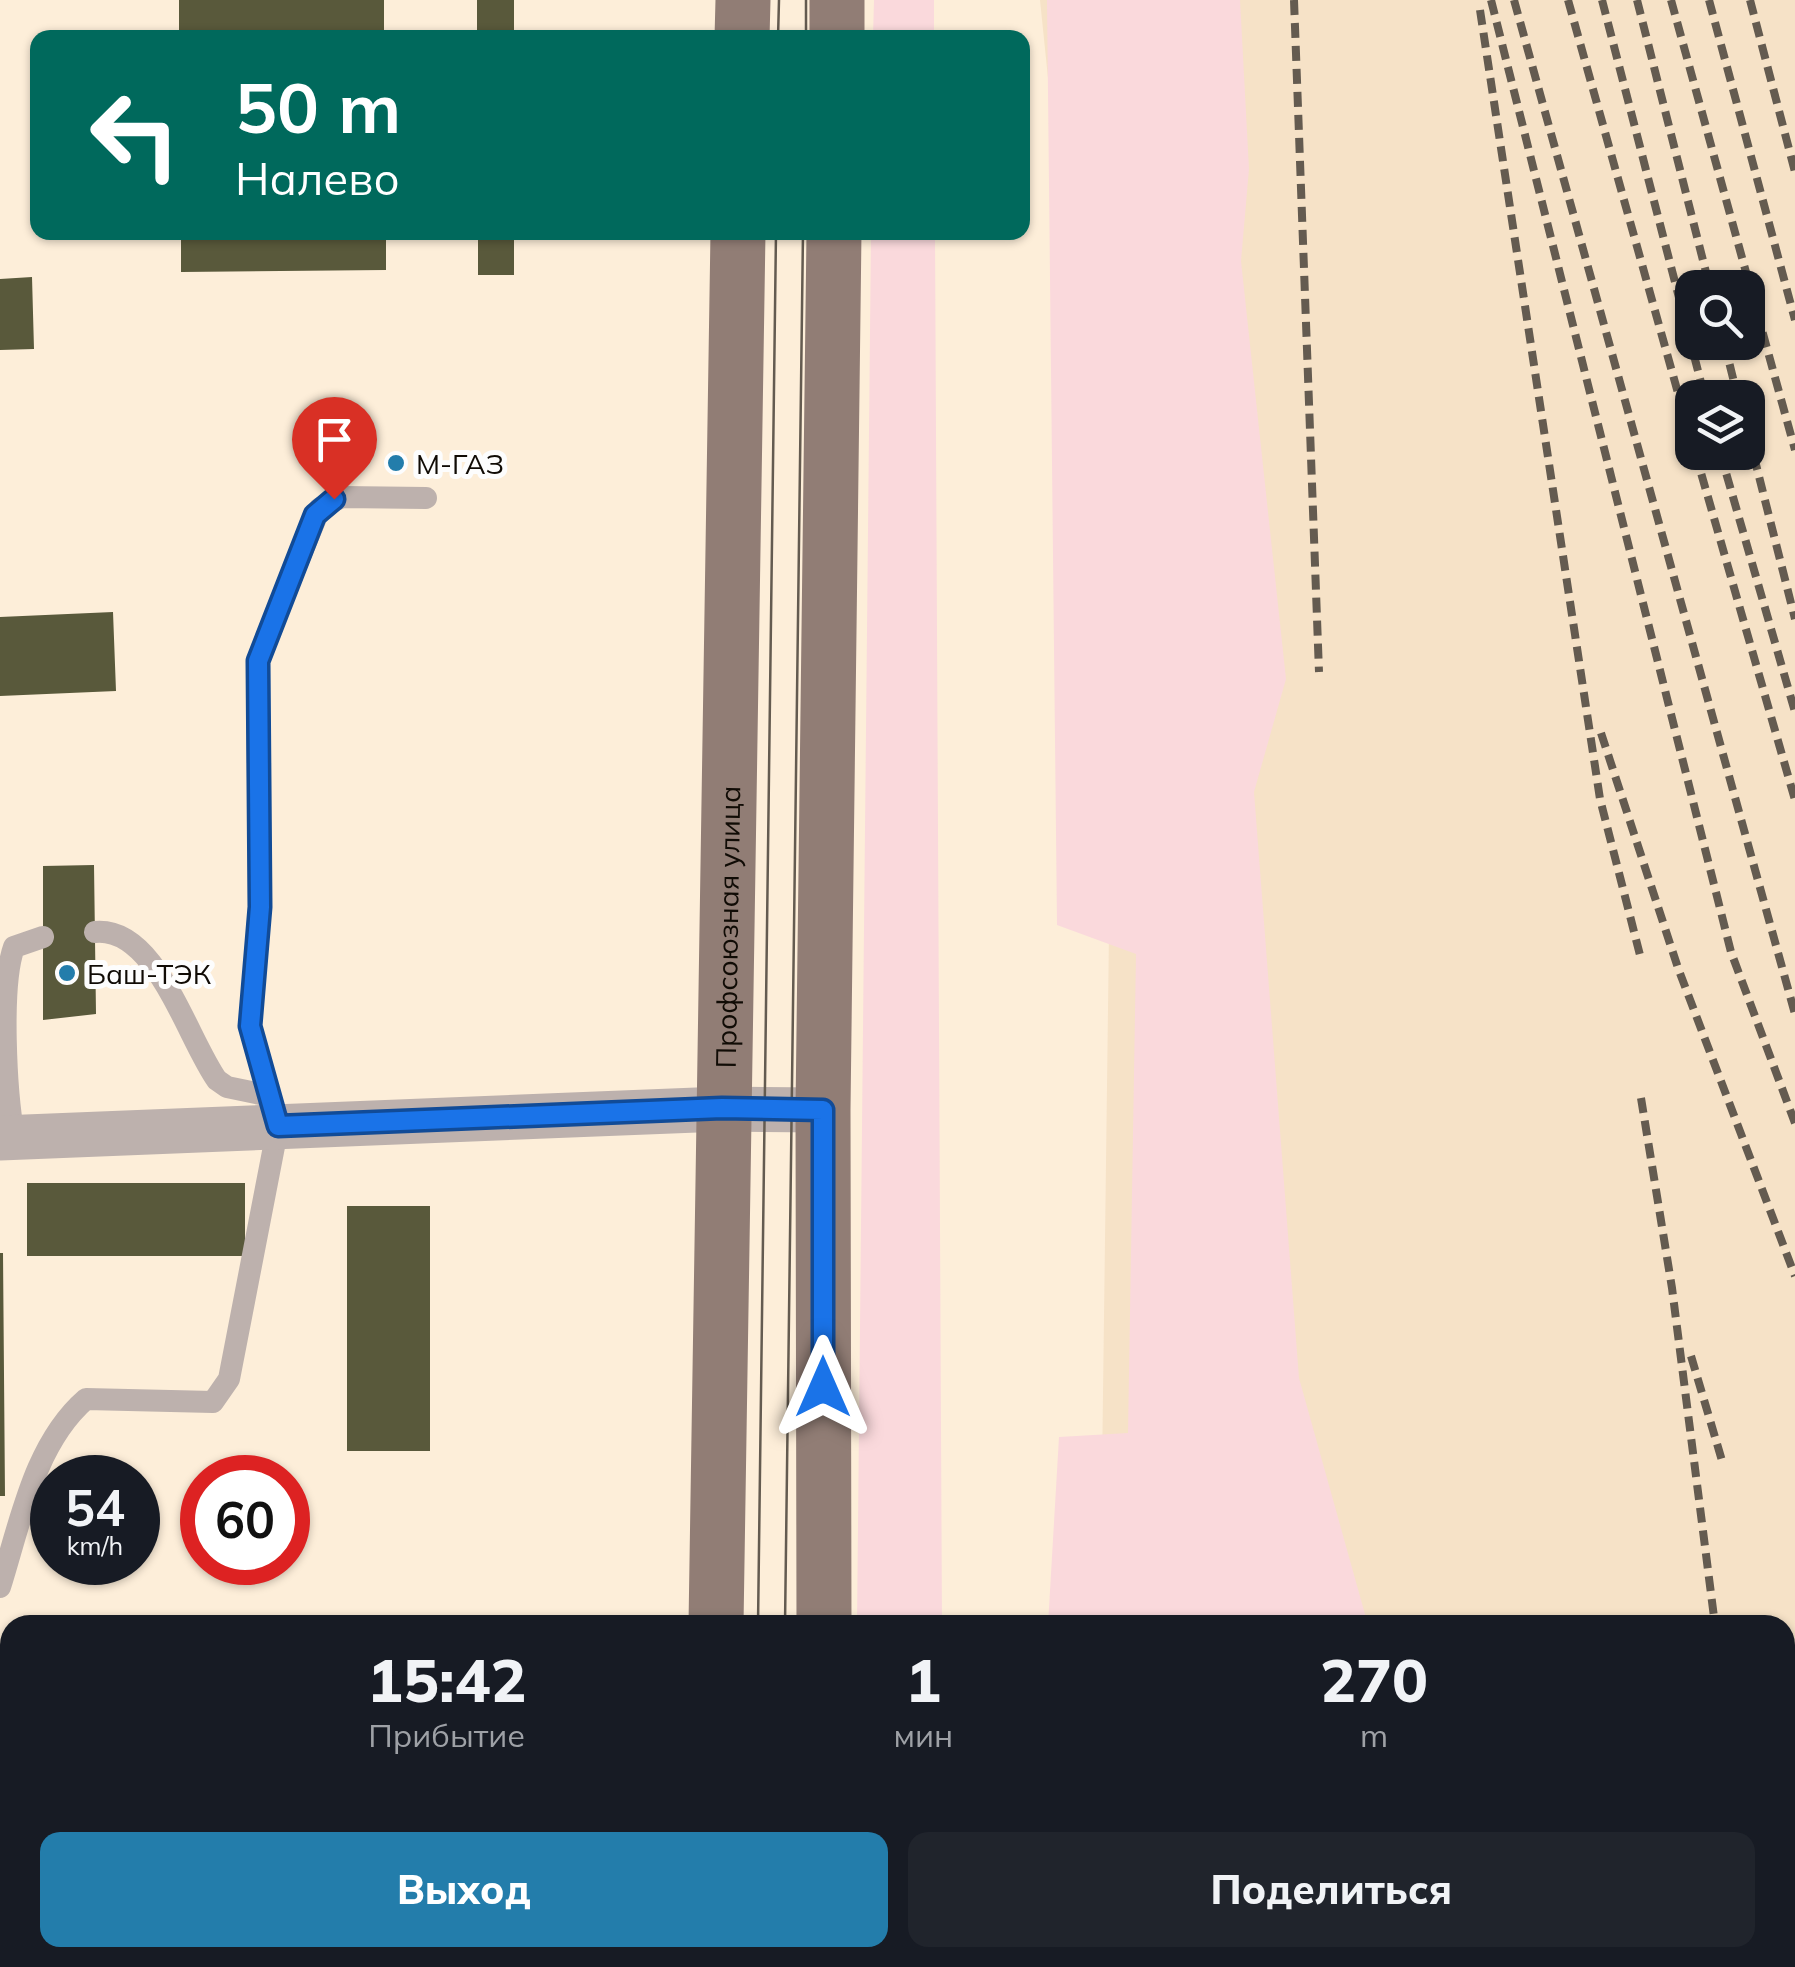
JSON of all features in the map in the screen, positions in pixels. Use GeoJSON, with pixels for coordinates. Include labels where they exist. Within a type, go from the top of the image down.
{"type":"FeatureCollection","features":[{"type":"Feature","properties":{"kind":"main road"},"geometry":{"type":"LineString","coordinates":[[742,0],[742,30]]}},
{"type":"Feature","properties":{"kind":"main road"},"geometry":{"type":"LineString","coordinates":[[836,30],[837,0]]}},
{"type":"Feature","properties":{"kind":"main road","name":"Профсоюзная улица"},"geometry":{"type":"LineString","coordinates":[[716,1615],[738,240]]}},
{"type":"Feature","properties":{"kind":"main road"},"geometry":{"type":"LineString","coordinates":[[824,1615],[823,1110],[834,240]]}},
{"type":"Feature","properties":{"kind":"street"},"geometry":{"type":"LineString","coordinates":[[7,1137],[274,1111],[823,1110]]}},
{"type":"Feature","properties":{"kind":"lane"},"geometry":{"type":"LineString","coordinates":[[0,1588],[28,1496],[62,1420],[86,1399],[213,1402],[228,1379],[274,1111],[250,1026],[260,907],[258,661],[320,508],[342,498],[426,498]]}},
{"type":"Feature","properties":{"kind":"lane"},"geometry":{"type":"LineString","coordinates":[[95,932],[124,936],[153,964],[222,1084],[274,1111]]}},
{"type":"Feature","properties":{"kind":"lane"},"geometry":{"type":"LineString","coordinates":[[7,1137],[1,1066],[6,965],[14,947],[44,937]]}},
{"type":"Feature","properties":{"kind":"shaded area"},"geometry":{"type":"Polygon","coordinates":[[[874,0],[934,0],[934,30],[873,30],[874,0]]]}},
{"type":"Feature","properties":{"kind":"shaded area"},"geometry":{"type":"Polygon","coordinates":[[[1040,0],[1795,0],[1795,1615],[1100,1615],[1112,701],[1040,0]]]}},
{"type":"Feature","properties":{"kind":"shaded area"},"geometry":{"type":"Polygon","coordinates":[[[1047,0],[1240,0],[1249,169],[1241,261],[1286,679],[1254,792],[1299,1378],[1365,1615],[1049,1615],[1059,1437],[1128,1433],[1136,954],[1057,925],[1047,0]]]}},
{"type":"Feature","properties":{"kind":"shaded area"},"geometry":{"type":"Polygon","coordinates":[[[871,240],[935,240],[942,1615],[857,1615],[871,240]]]}},
{"type":"Feature","properties":{"kind":"building"},"geometry":{"type":"Polygon","coordinates":[[[179,0],[384,0],[384,30],[179,30],[179,0]]]}},
{"type":"Feature","properties":{"kind":"building"},"geometry":{"type":"Polygon","coordinates":[[[477,0],[514,0],[514,30],[477,30],[477,0]]]}},
{"type":"Feature","properties":{"kind":"building"},"geometry":{"type":"Polygon","coordinates":[[[181,240],[386,240],[386,270],[181,272],[181,240]]]}},
{"type":"Feature","properties":{"kind":"building"},"geometry":{"type":"Polygon","coordinates":[[[478,240],[514,240],[514,275],[478,275],[478,240]]]}},
{"type":"Feature","properties":{"kind":"building"},"geometry":{"type":"Polygon","coordinates":[[[32,277],[34,349],[0,350],[0,279],[32,277]]]}},
{"type":"Feature","properties":{"kind":"building"},"geometry":{"type":"Polygon","coordinates":[[[113,612],[116,691],[0,696],[0,617],[113,612]]]}},
{"type":"Feature","properties":{"kind":"building"},"geometry":{"type":"Polygon","coordinates":[[[94,865],[96,1014],[43,1020],[43,866],[94,865]]]}},
{"type":"Feature","properties":{"kind":"building"},"geometry":{"type":"Polygon","coordinates":[[[27,1183],[245,1183],[245,1256],[27,1256],[27,1183]]]}},
{"type":"Feature","properties":{"kind":"building"},"geometry":{"type":"Polygon","coordinates":[[[347,1206],[430,1206],[430,1451],[347,1451],[347,1206]]]}},
{"type":"Feature","properties":{"kind":"building"},"geometry":{"type":"Polygon","coordinates":[[[3,1253],[5,1496],[0,1496],[3,1253]]]}},
{"type":"Feature","properties":{"kind":"tram line"},"geometry":{"type":"LineString","coordinates":[[778,30],[779,0]]}},
{"type":"Feature","properties":{"kind":"tram line"},"geometry":{"type":"LineString","coordinates":[[806,0],[806,30]]}},
{"type":"Feature","properties":{"kind":"tram line"},"geometry":{"type":"LineString","coordinates":[[758,1615],[776,240]]}},
{"type":"Feature","properties":{"kind":"tram line"},"geometry":{"type":"LineString","coordinates":[[785,1615],[803,240]]}},
{"type":"Feature","properties":{"kind":"railway"},"geometry":{"type":"LineString","coordinates":[[1294,0],[1319,672]]}},
{"type":"Feature","properties":{"kind":"railway"},"geometry":{"type":"LineString","coordinates":[[1491,0],[1731,952],[1795,1123]]}},
{"type":"Feature","properties":{"kind":"railway"},"geometry":{"type":"LineString","coordinates":[[1514,0],[1795,1014]]}},
{"type":"Feature","properties":{"kind":"railway"},"geometry":{"type":"LineString","coordinates":[[1568,0],[1675,382]]}},
{"type":"Feature","properties":{"kind":"railway"},"geometry":{"type":"LineString","coordinates":[[1602,0],[1700,380]]}},
{"type":"Feature","properties":{"kind":"railway"},"geometry":{"type":"LineString","coordinates":[[1637,0],[1705,270]]}},
{"type":"Feature","properties":{"kind":"railway"},"geometry":{"type":"LineString","coordinates":[[1671,0],[1795,450]]}},
{"type":"Feature","properties":{"kind":"railway"},"geometry":{"type":"LineString","coordinates":[[1709,0],[1795,320]]}},
{"type":"Feature","properties":{"kind":"railway"},"geometry":{"type":"LineString","coordinates":[[1750,0],[1795,172]]}},
{"type":"Feature","properties":{"kind":"railway"},"geometry":{"type":"LineString","coordinates":[[1480,10],[1600,799],[1640,955]]}},
{"type":"Feature","properties":{"kind":"railway"},"geometry":{"type":"LineString","coordinates":[[1728,360],[1734,380]]}},
{"type":"Feature","properties":{"kind":"railway"},"geometry":{"type":"LineString","coordinates":[[1700,470],[1795,800]]}},
{"type":"Feature","properties":{"kind":"railway"},"geometry":{"type":"LineString","coordinates":[[1725,470],[1795,712]]}},
{"type":"Feature","properties":{"kind":"railway"},"geometry":{"type":"LineString","coordinates":[[1757,470],[1795,619]]}},
{"type":"Feature","properties":{"kind":"railway"},"geometry":{"type":"LineString","coordinates":[[1601,733],[1678,968],[1795,1276]]}},
{"type":"Feature","properties":{"kind":"railway"},"geometry":{"type":"LineString","coordinates":[[1641,1098],[1672,1288],[1714,1615]]}},
{"type":"Feature","properties":{"kind":"railway"},"geometry":{"type":"LineString","coordinates":[[1691,1356],[1723,1464]]}},
{"type":"Feature","properties":{"kind":"place","name":"М-ГАЗ"},"geometry":{"type":"Point","coordinates":[396,463]}},
{"type":"Feature","properties":{"kind":"place","name":"Баш-ТЭК"},"geometry":{"type":"Point","coordinates":[67,973]}},
{"type":"Feature","properties":{"kind":"route"},"geometry":{"type":"LineString","coordinates":[[334,499],[315,515],[258,661],[260,907],[250,1026],[278,1126],[722,1108],[823,1110],[823,1387]]}}]}
